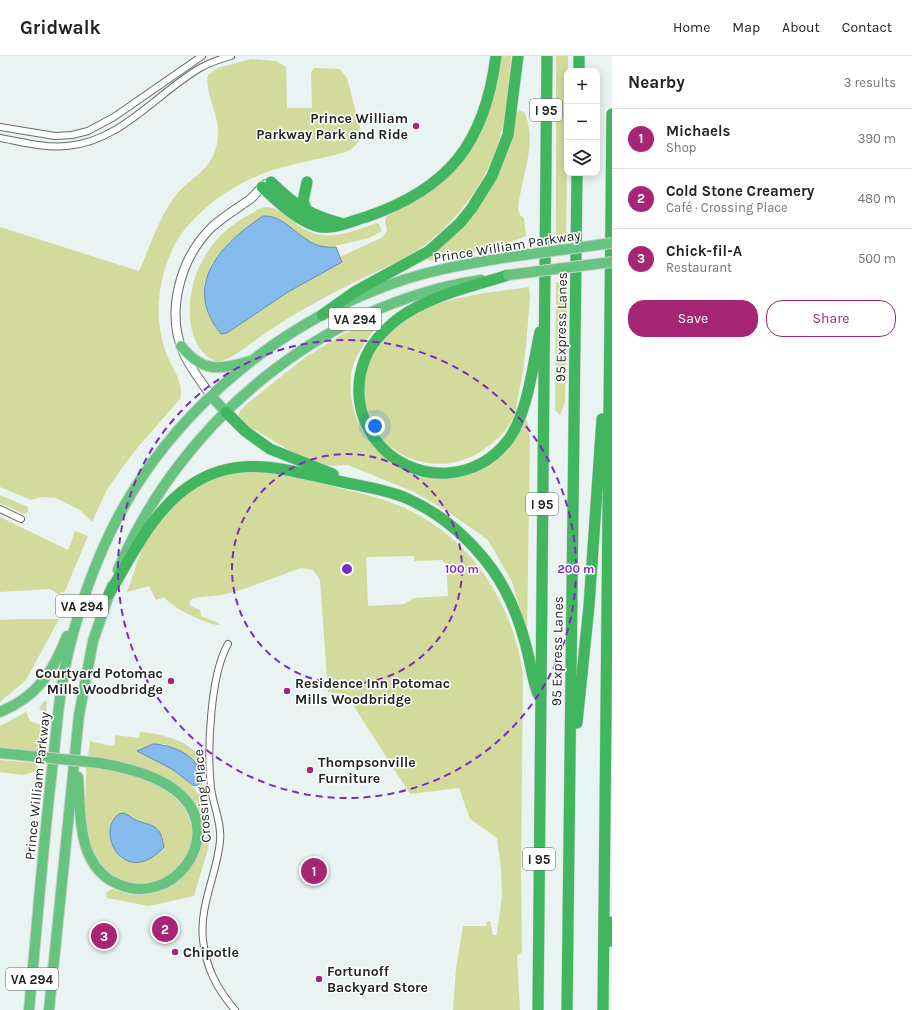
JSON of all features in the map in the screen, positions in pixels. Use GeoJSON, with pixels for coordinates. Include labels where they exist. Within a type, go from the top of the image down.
{"type":"FeatureCollection","features":[{"type":"Feature","properties":{"kind":"highway"},"geometry":{"type":"LineString","coordinates":[[271,188],[301,218],[316,226],[331,227],[404,202],[429,187],[447,172],[467,146],[483,113],[491,88],[496,56]]}},
{"type":"Feature","properties":{"kind":"highway"},"geometry":{"type":"LineString","coordinates":[[322,315],[356,291],[429,251],[460,223],[472,208],[492,176],[508,135],[512,114],[518,56]]}},
{"type":"Feature","properties":{"kind":"highway","name":"I 95"},"geometry":{"type":"LineString","coordinates":[[538,1010],[547,56]]}},
{"type":"Feature","properties":{"kind":"highway"},"geometry":{"type":"LineString","coordinates":[[578,68],[579,56]]}},
{"type":"Feature","properties":{"kind":"highway"},"geometry":{"type":"LineString","coordinates":[[603,1010],[612,114]]}},
{"type":"Feature","properties":{"kind":"highway","name":"95 Express Lanes"},"geometry":{"type":"LineString","coordinates":[[567,1010],[577,176]]}},
{"type":"Feature","properties":{"kind":"highway"},"geometry":{"type":"LineString","coordinates":[[307,182],[303,201],[307,212]]}},
{"type":"Feature","properties":{"kind":"highway"},"geometry":{"type":"LineString","coordinates":[[271,188],[317,217],[342,223]]}},
{"type":"Feature","properties":{"kind":"highway","name":"Prince William Parkway"},"geometry":{"type":"LineString","coordinates":[[29,1010],[46,824],[60,700],[70,648],[90,581],[111,531],[148,469],[186,422],[254,359],[322,315],[378,289],[435,270],[508,257],[612,243]]}},
{"type":"Feature","properties":{"kind":"highway","name":"Prince William Parkway"},"geometry":{"type":"LineString","coordinates":[[49,1010],[75,753],[85,676],[93,642],[109,594],[135,534],[164,486],[226,412],[270,373],[290,357],[330,332],[360,316],[431,290],[461,282],[612,262]]}},
{"type":"Feature","properties":{"kind":"highway"},"geometry":{"type":"LineString","coordinates":[[508,275],[446,294],[423,304],[399,318],[387,328],[371,347],[363,364],[359,382],[360,407],[369,430],[385,451],[398,462],[416,470],[439,474],[470,469],[490,458],[499,450],[512,434],[521,416],[545,308]]}},
{"type":"Feature","properties":{"kind":"highway"},"geometry":{"type":"LineString","coordinates":[[570,793],[590,606],[610,302]]}},
{"type":"Feature","properties":{"kind":"highway"},"geometry":{"type":"LineString","coordinates":[[181,346],[195,361],[212,368],[230,367],[254,359]]}},
{"type":"Feature","properties":{"kind":"highway"},"geometry":{"type":"LineString","coordinates":[[212,397],[245,431],[270,449],[304,464],[406,498],[440,518],[469,542],[493,570],[505,591],[521,627],[527,651],[531,678],[540,700]]}},
{"type":"Feature","properties":{"kind":"highway"},"geometry":{"type":"LineString","coordinates":[[109,594],[154,520],[168,503],[188,486],[219,472],[249,466],[277,467],[382,491]]}},
{"type":"Feature","properties":{"kind":"highway"},"geometry":{"type":"LineString","coordinates":[[0,712],[23,700],[48,676],[59,657],[90,581]]}},
{"type":"Feature","properties":{"kind":"highway"},"geometry":{"type":"LineString","coordinates":[[0,753],[30,756],[100,763],[125,768],[161,782],[175,790],[189,804],[196,822],[196,842],[189,861],[179,874],[169,881],[150,889],[130,888],[113,882],[96,867],[89,856],[82,825],[75,753]]}},
{"type":"Feature","properties":{"kind":"highway"},"geometry":{"type":"LineString","coordinates":[[609,1010],[612,922]]}},
{"type":"Feature","properties":{"kind":"highway"},"geometry":{"type":"LineString","coordinates":[[561,1010],[568,929]]}},
{"type":"Feature","properties":{"kind":"street"},"geometry":{"type":"LineString","coordinates":[[0,127],[55,136],[72,135],[88,131],[114,117],[202,56]]}},
{"type":"Feature","properties":{"kind":"street"},"geometry":{"type":"LineString","coordinates":[[0,138],[55,146],[76,145],[94,140],[120,127],[200,68],[231,56]]}},
{"type":"Feature","properties":{"kind":"street"},"geometry":{"type":"LineString","coordinates":[[212,397],[192,369],[181,346],[175,324],[175,310],[180,284],[189,258],[211,228],[250,200],[271,188]]}},
{"type":"Feature","properties":{"kind":"street"},"geometry":{"type":"LineString","coordinates":[[0,509],[21,519]]}},
{"type":"Feature","properties":{"kind":"street","name":"Crossing Place"},"geometry":{"type":"LineString","coordinates":[[228,644],[221,662],[212,708],[210,749],[211,787],[220,840],[207,899],[202,932],[205,953],[213,980],[235,1010]]}},
{"type":"Feature","properties":{"kind":"green space"},"geometry":{"type":"Polygon","coordinates":[[[501,56],[511,56],[503,125],[498,145],[490,165],[467,203],[437,235],[420,249],[402,259],[300,311],[242,350],[224,360],[218,362],[211,359],[201,350],[195,339],[190,319],[192,288],[203,259],[211,246],[222,234],[234,224],[264,207],[270,207],[279,211],[307,231],[317,234],[337,235],[376,223],[379,224],[382,231],[369,238],[327,248],[302,238],[284,223],[270,216],[263,216],[229,242],[211,265],[204,285],[227,333],[288,292],[341,262],[340,257],[383,237],[387,230],[385,221],[386,217],[425,195],[439,185],[469,154],[476,142],[494,95],[501,56]]]}},
{"type":"Feature","properties":{"kind":"green space"},"geometry":{"type":"Polygon","coordinates":[[[556,56],[568,56],[568,68],[564,68],[564,176],[567,176],[566,238],[556,239],[556,56]]]}},
{"type":"Feature","properties":{"kind":"green space"},"geometry":{"type":"Polygon","coordinates":[[[251,59],[276,61],[286,67],[287,108],[312,108],[311,72],[314,68],[340,69],[347,78],[362,135],[360,140],[348,151],[280,168],[243,183],[207,207],[196,217],[178,238],[167,263],[160,288],[159,314],[162,340],[166,353],[179,381],[181,393],[180,399],[138,447],[122,468],[106,491],[92,522],[80,510],[56,498],[41,497],[31,500],[0,487],[0,227],[139,271],[157,227],[171,202],[184,186],[205,168],[211,160],[215,150],[218,130],[208,90],[208,75],[218,68],[251,59]]]}},
{"type":"Feature","properties":{"kind":"green space"},"geometry":{"type":"Polygon","coordinates":[[[519,110],[524,112],[530,135],[518,210],[520,215],[524,218],[526,236],[497,247],[430,261],[426,258],[492,184],[507,154],[515,116],[519,110]]]}},
{"type":"Feature","properties":{"kind":"green space"},"geometry":{"type":"Polygon","coordinates":[[[556,282],[567,282],[565,402],[560,415],[555,410],[556,282]]]}},
{"type":"Feature","properties":{"kind":"green space"},"geometry":{"type":"Polygon","coordinates":[[[529,287],[530,297],[523,372],[516,408],[512,420],[501,435],[475,455],[450,463],[436,464],[423,462],[398,452],[387,444],[371,425],[368,419],[364,404],[363,389],[369,361],[375,349],[384,337],[394,327],[407,318],[436,305],[466,296],[529,287]]]}},
{"type":"Feature","properties":{"kind":"green space"},"geometry":{"type":"Polygon","coordinates":[[[375,321],[378,325],[361,349],[352,369],[351,399],[358,421],[369,440],[384,456],[402,469],[423,476],[446,478],[469,474],[525,419],[527,420],[530,437],[527,633],[512,582],[488,540],[447,511],[414,492],[348,465],[330,466],[297,455],[242,422],[238,416],[240,411],[248,403],[303,359],[343,334],[375,321]]]}},
{"type":"Feature","properties":{"kind":"green space"},"geometry":{"type":"Polygon","coordinates":[[[241,471],[271,471],[393,503],[425,519],[447,534],[467,553],[484,574],[498,596],[509,621],[523,674],[521,874],[522,952],[517,956],[520,1010],[453,1010],[456,969],[463,926],[486,926],[487,921],[490,921],[493,935],[496,935],[497,933],[502,896],[501,868],[497,838],[470,819],[459,788],[410,794],[346,694],[328,692],[320,580],[313,570],[301,568],[244,589],[222,595],[194,598],[189,601],[190,606],[200,610],[201,616],[219,623],[219,625],[206,622],[190,615],[174,606],[164,597],[156,600],[149,586],[127,592],[143,546],[161,516],[205,480],[241,471]],[[414,556],[366,557],[368,606],[404,604],[414,598],[448,596],[446,564],[442,560],[414,561],[414,556]]]}},
{"type":"Feature","properties":{"kind":"green space"},"geometry":{"type":"Polygon","coordinates":[[[0,495],[28,507],[28,512],[24,514],[0,503],[0,495]]]}},
{"type":"Feature","properties":{"kind":"green space"},"geometry":{"type":"Polygon","coordinates":[[[0,517],[68,550],[75,531],[88,536],[65,591],[58,594],[50,589],[0,592],[0,517]]]}},
{"type":"Feature","properties":{"kind":"green space"},"geometry":{"type":"Polygon","coordinates":[[[59,619],[26,680],[0,702],[0,620],[59,619]]]}},
{"type":"Feature","properties":{"kind":"green space"},"geometry":{"type":"Polygon","coordinates":[[[47,701],[46,713],[39,709],[43,702],[47,701]]]}},
{"type":"Feature","properties":{"kind":"green space"},"geometry":{"type":"Polygon","coordinates":[[[26,712],[30,721],[41,725],[45,729],[43,753],[0,749],[0,726],[26,712]]]}},
{"type":"Feature","properties":{"kind":"green space"},"geometry":{"type":"Polygon","coordinates":[[[140,732],[165,736],[182,742],[196,752],[200,759],[203,771],[203,783],[201,786],[198,785],[200,781],[165,744],[153,744],[138,751],[163,763],[179,773],[197,793],[204,795],[210,838],[194,896],[149,906],[107,898],[106,893],[112,889],[133,895],[150,894],[165,889],[178,881],[183,876],[189,865],[198,818],[151,772],[122,762],[88,757],[90,741],[111,746],[115,744],[115,735],[139,738],[140,732]]]}},
{"type":"Feature","properties":{"kind":"green space"},"geometry":{"type":"Polygon","coordinates":[[[0,760],[36,763],[38,768],[37,771],[23,775],[0,772],[0,760]]]}},
{"type":"Feature","properties":{"kind":"green space"},"geometry":{"type":"Polygon","coordinates":[[[86,767],[111,770],[147,780],[169,793],[178,801],[189,817],[192,834],[189,850],[180,864],[168,876],[153,883],[135,884],[117,879],[104,871],[99,865],[90,847],[87,836],[85,813],[86,767]],[[132,816],[110,828],[113,846],[119,856],[129,862],[135,863],[162,838],[157,828],[136,820],[132,816]]]}},
{"type":"Feature","properties":{"kind":"water"},"geometry":{"type":"Polygon","coordinates":[[[263,216],[273,217],[281,221],[314,244],[324,247],[336,247],[342,262],[288,292],[227,333],[221,334],[210,316],[205,299],[206,283],[211,267],[233,239],[263,216]]]}},
{"type":"Feature","properties":{"kind":"water"},"geometry":{"type":"Polygon","coordinates":[[[153,744],[178,750],[194,761],[200,776],[198,785],[194,786],[172,769],[137,751],[153,744]]]}},
{"type":"Feature","properties":{"kind":"water"},"geometry":{"type":"Polygon","coordinates":[[[124,813],[136,820],[154,826],[159,831],[164,847],[150,859],[137,863],[126,860],[118,853],[112,844],[110,833],[112,822],[119,814],[124,813]]]}},
{"type":"Feature","properties":{"kind":"place","name":"Prince William Parkway Park and Ride"},"geometry":{"type":"Point","coordinates":[416,126]}},
{"type":"Feature","properties":{"kind":"place","name":"Courtyard Potomac Mills Woodbridge"},"geometry":{"type":"Point","coordinates":[171,681]}},
{"type":"Feature","properties":{"kind":"place","name":"Residence Inn Potomac Mills Woodbridge"},"geometry":{"type":"Point","coordinates":[287,691]}},
{"type":"Feature","properties":{"kind":"place","name":"Thompsonville Furniture"},"geometry":{"type":"Point","coordinates":[310,770]}},
{"type":"Feature","properties":{"kind":"place","name":"Michaels"},"geometry":{"type":"Point","coordinates":[314,871]}},
{"type":"Feature","properties":{"kind":"place","name":"Cold Stone Creamery"},"geometry":{"type":"Point","coordinates":[165,929]}},
{"type":"Feature","properties":{"kind":"place","name":"Chick-fil-A"},"geometry":{"type":"Point","coordinates":[104,936]}},
{"type":"Feature","properties":{"kind":"place","name":"Chipotle"},"geometry":{"type":"Point","coordinates":[175,952]}},
{"type":"Feature","properties":{"kind":"place","name":"Fortunoff Backyard Store"},"geometry":{"type":"Point","coordinates":[319,979]}}]}
